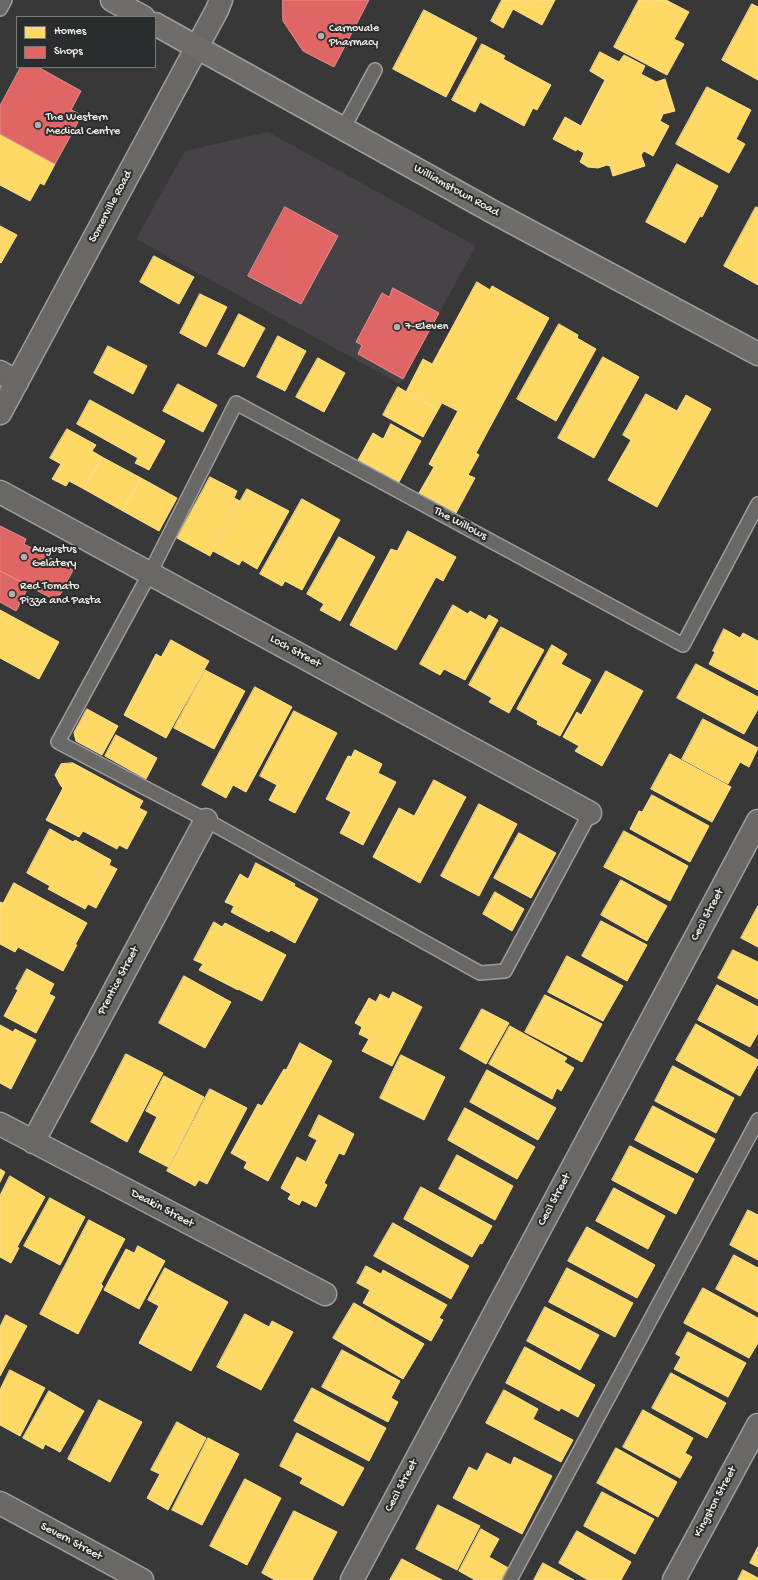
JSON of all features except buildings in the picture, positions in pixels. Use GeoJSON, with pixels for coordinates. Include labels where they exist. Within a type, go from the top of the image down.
{"type":"FeatureCollection","features":[{"type":"Feature","properties":{"kind":"main road"},"geometry":{"type":"LineString","coordinates":[[112,0],[141,16]]}},
{"type":"Feature","properties":{"kind":"main road","name":"Williamstown Road"},"geometry":{"type":"LineString","coordinates":[[156,25],[495,213],[758,354]]}},
{"type":"Feature","properties":{"kind":"street","name":"Somerville Road"},"geometry":{"type":"LineString","coordinates":[[0,413],[9,377],[197,46],[220,0]]}},
{"type":"Feature","properties":{"kind":"street","name":"Loch Street"},"geometry":{"type":"LineString","coordinates":[[0,492],[590,813]]}},
{"type":"Feature","properties":{"kind":"street","name":"Prentice Street"},"geometry":{"type":"LineString","coordinates":[[33,1142],[206,820]]}},
{"type":"Feature","properties":{"kind":"street","name":"Cecil Street"},"geometry":{"type":"LineString","coordinates":[[352,1580],[758,821]]}},
{"type":"Feature","properties":{"kind":"street","name":"Deakin Street"},"geometry":{"type":"LineString","coordinates":[[0,1124],[325,1294]]}},
{"type":"Feature","properties":{"kind":"street","name":"Kingston Street"},"geometry":{"type":"LineString","coordinates":[[674,1580],[758,1425]]}},
{"type":"Feature","properties":{"kind":"street","name":"Severn Street"},"geometry":{"type":"LineString","coordinates":[[0,1504],[142,1580]]}},
{"type":"Feature","properties":{"kind":"lane"},"geometry":{"type":"LineString","coordinates":[[0,9],[4,0]]}},
{"type":"Feature","properties":{"kind":"lane"},"geometry":{"type":"LineString","coordinates":[[343,129],[375,70]]}},
{"type":"Feature","properties":{"kind":"lane","name":"The Willows"},"geometry":{"type":"LineString","coordinates":[[150,573],[236,403],[683,644],[758,504]]}},
{"type":"Feature","properties":{"kind":"lane"},"geometry":{"type":"LineString","coordinates":[[150,573],[58,742],[206,820],[480,973],[505,971],[590,813]]}},
{"type":"Feature","properties":{"kind":"lane"},"geometry":{"type":"LineString","coordinates":[[510,1580],[758,1120]]}},
{"type":"Feature","properties":{"kind":"shaded area","name":"7-Eleven"},"geometry":{"type":"Polygon","coordinates":[[[268,132],[476,246],[400,384],[136,239],[185,151],[268,132]]]}},
{"type":"Feature","properties":{"kind":"place","name":"Carnovale Pharmacy"},"geometry":{"type":"Point","coordinates":[321,36]}},
{"type":"Feature","properties":{"kind":"place","name":"The Western Medical Centre"},"geometry":{"type":"Point","coordinates":[38,125]}},
{"type":"Feature","properties":{"kind":"place","name":"7-Eleven"},"geometry":{"type":"Point","coordinates":[397,327]}},
{"type":"Feature","properties":{"kind":"place","name":"Augustus Gelatery"},"geometry":{"type":"Point","coordinates":[24,557]}},
{"type":"Feature","properties":{"kind":"place","name":"Red Tomato Pizza and Pasta"},"geometry":{"type":"Point","coordinates":[12,594]}}]}
